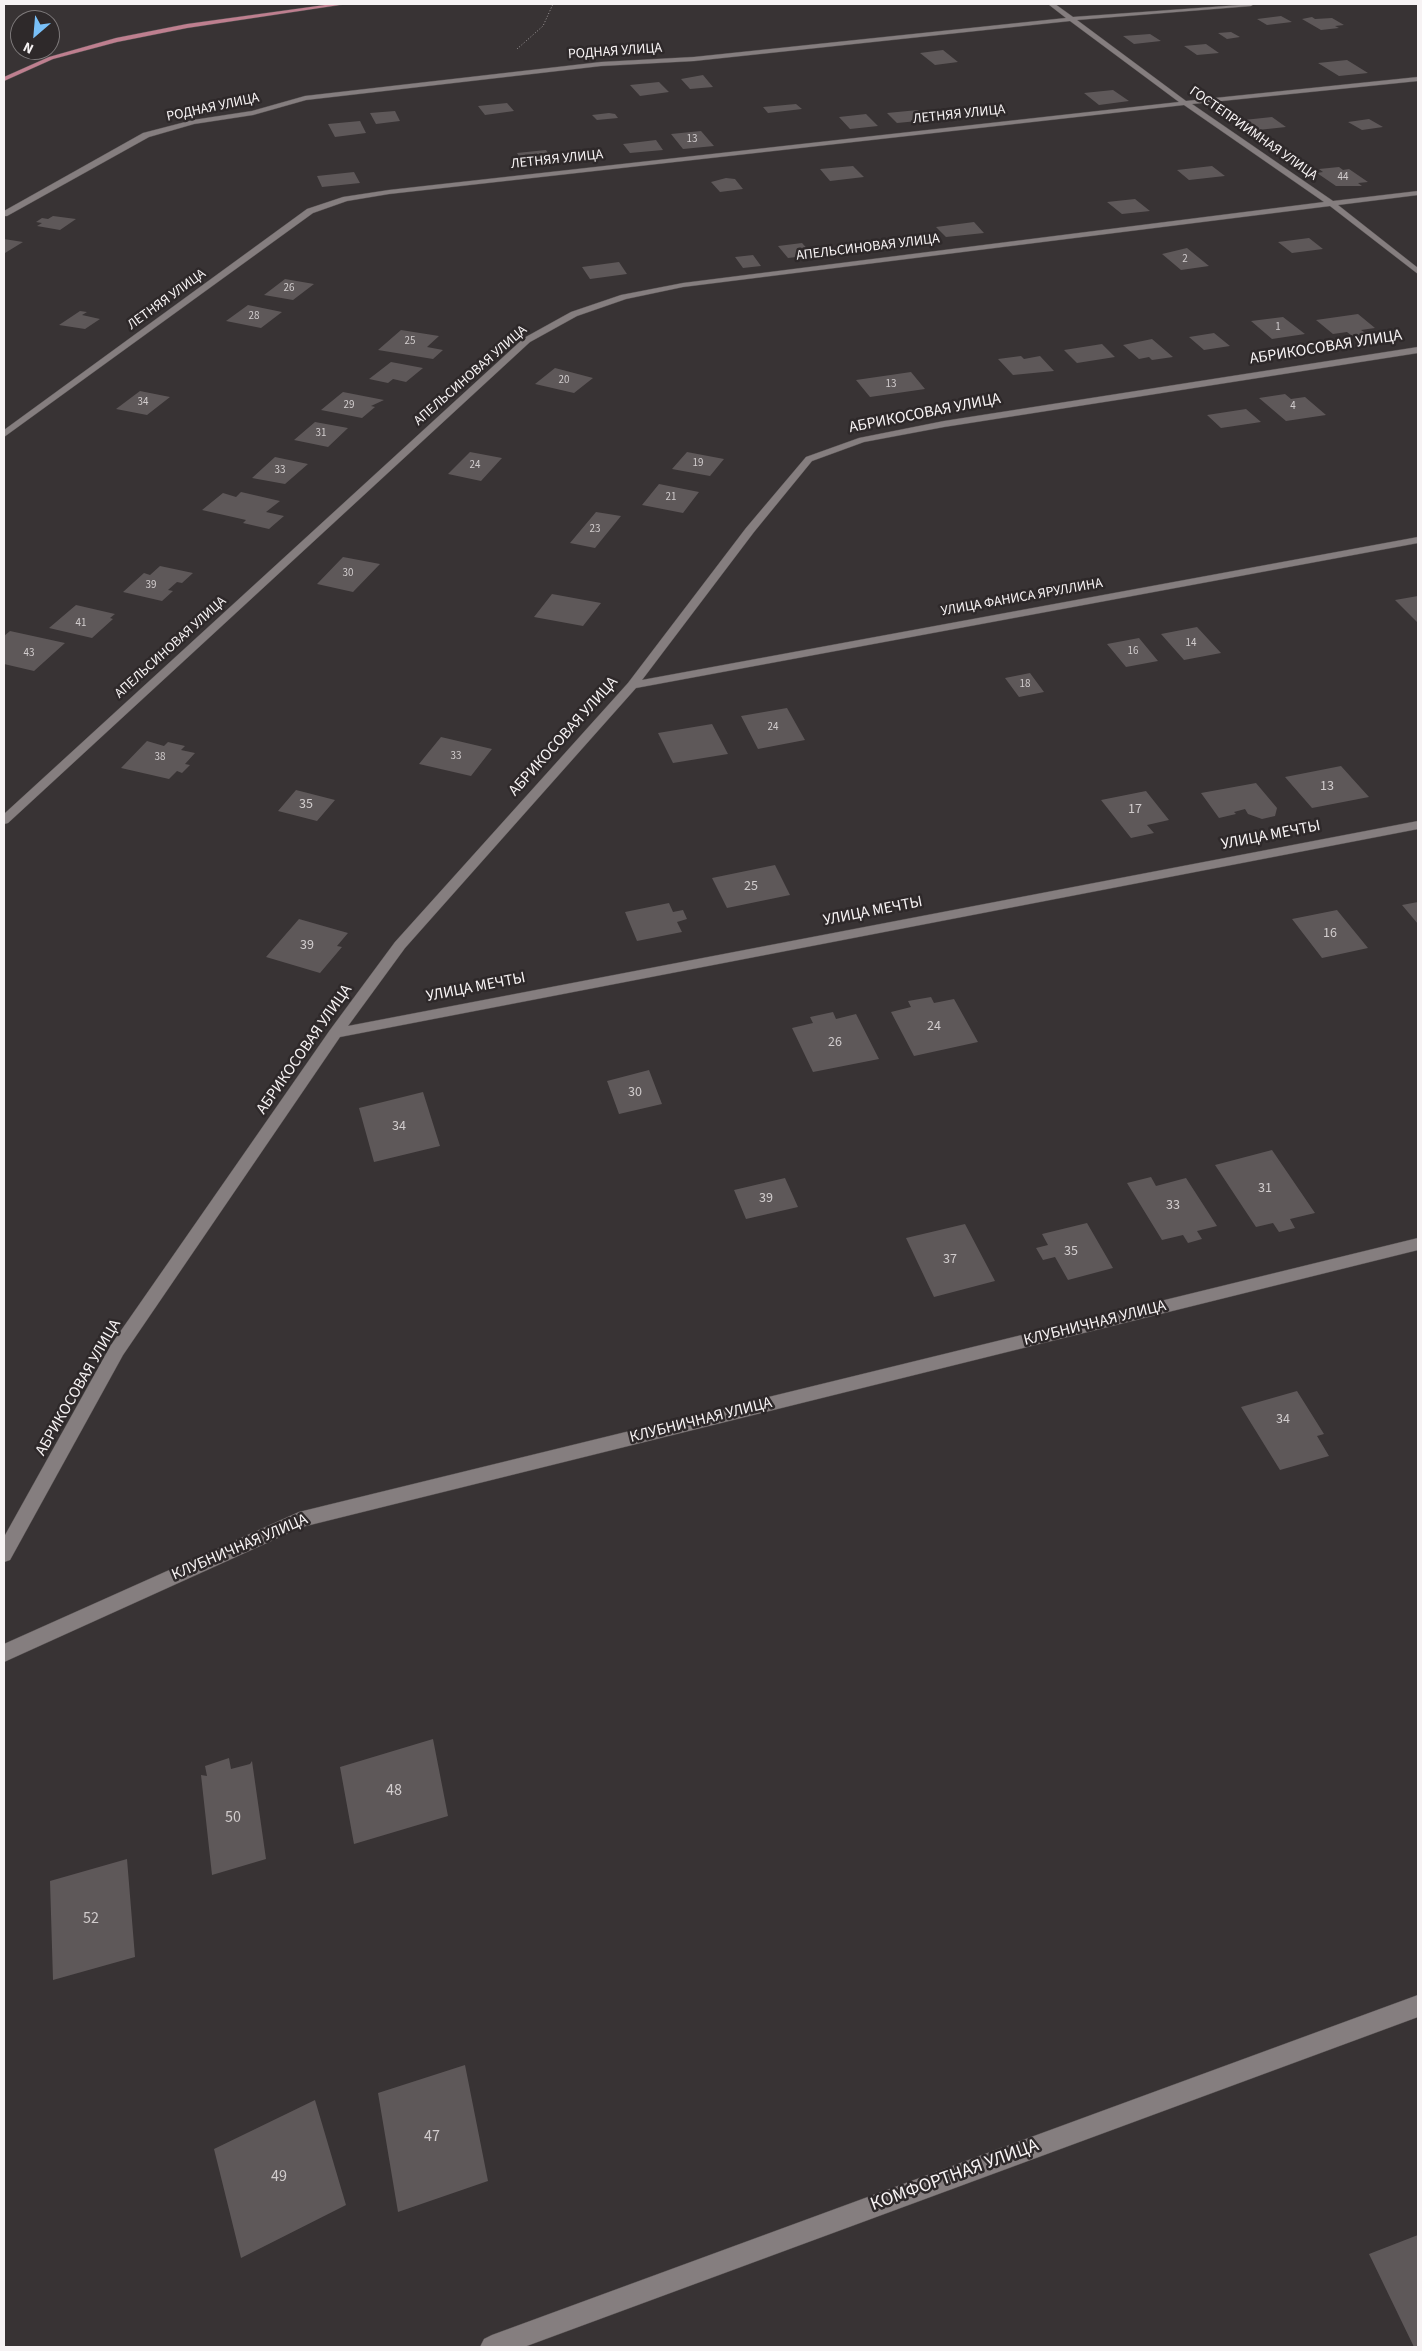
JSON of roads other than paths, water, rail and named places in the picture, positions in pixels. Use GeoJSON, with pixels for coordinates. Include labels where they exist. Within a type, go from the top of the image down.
{"type":"FeatureCollection","features":[{"type":"Feature","properties":{"kind":"main road"},"geometry":{"type":"LineString","coordinates":[[4,79],[51,58],[116,40],[187,26],[343,4]]}},
{"type":"Feature","properties":{"kind":"street","name":"ГОСТЕПРИИМНАЯ УЛИЦА"},"geometry":{"type":"LineString","coordinates":[[1051,4],[1185,102],[1330,203],[1418,272]]}},
{"type":"Feature","properties":{"kind":"street","name":"РОДНАЯ УЛИЦА"},"geometry":{"type":"LineString","coordinates":[[4,214],[146,135],[193,122],[253,113],[305,98],[369,89],[601,64],[694,59],[1072,19],[1251,4]]}},
{"type":"Feature","properties":{"kind":"street","name":"ЛЕТНЯЯ УЛИЦА"},"geometry":{"type":"LineString","coordinates":[[4,434],[310,211],[346,199],[390,192],[1185,102],[1418,79]]}},
{"type":"Feature","properties":{"kind":"street","name":"АПЕЛЬСИНОВАЯ УЛИЦА"},"geometry":{"type":"LineString","coordinates":[[4,820],[527,340],[574,314],[624,297],[683,285],[1418,193]]}},
{"type":"Feature","properties":{"kind":"street","name":"АБРИКОСОВАЯ УЛИЦА"},"geometry":{"type":"LineString","coordinates":[[4,1554],[117,1350],[335,1033],[400,945],[632,685],[750,530],[810,458],[862,440],[944,424],[1418,350]]}},
{"type":"Feature","properties":{"kind":"street","name":"УЛИЦА ФАНИСА ЯРУЛЛИНА"},"geometry":{"type":"LineString","coordinates":[[632,685],[1418,540]]}},
{"type":"Feature","properties":{"kind":"street","name":"УЛИЦА МЕЧТЫ"},"geometry":{"type":"LineString","coordinates":[[335,1033],[1418,826]]}},
{"type":"Feature","properties":{"kind":"street","name":"КЛУБНИЧНАЯ УЛИЦА"},"geometry":{"type":"LineString","coordinates":[[4,1653],[299,1520],[1418,1244]]}},
{"type":"Feature","properties":{"kind":"street","name":"КОМФОРТНАЯ УЛИЦА"},"geometry":{"type":"LineString","coordinates":[[492,2347],[1418,2006]]}}]}
